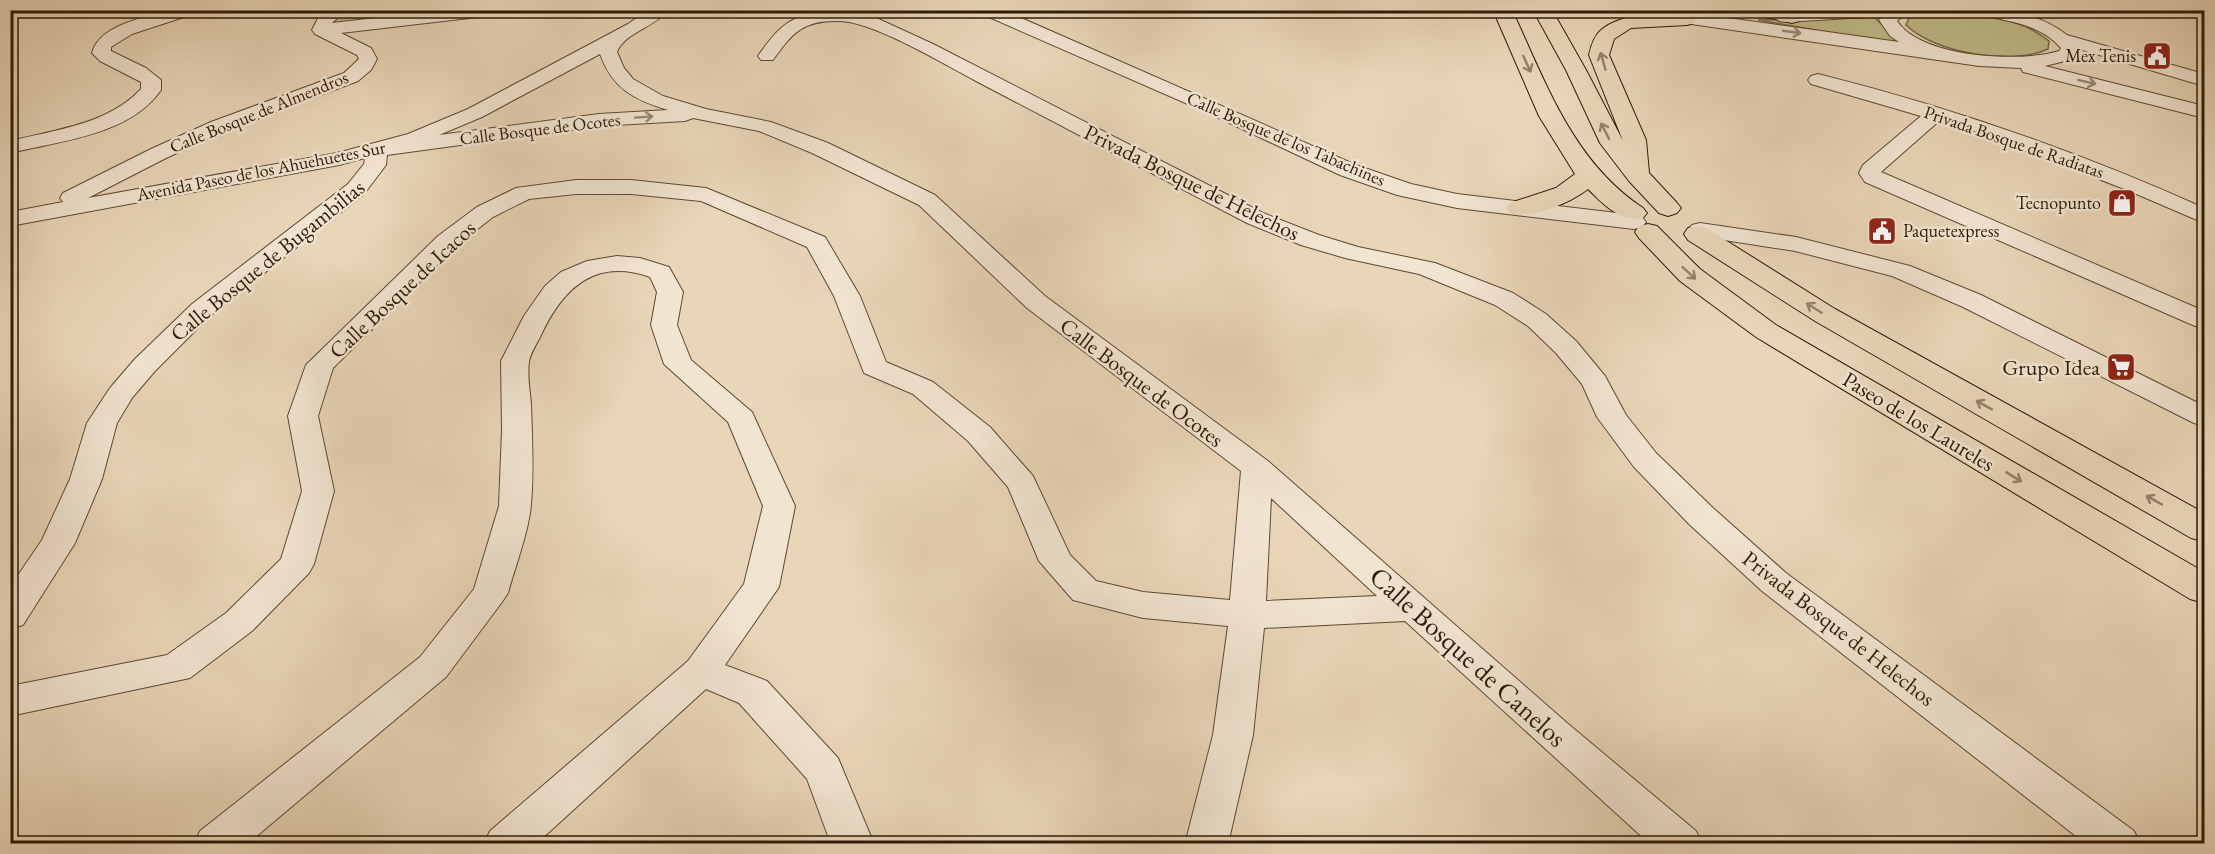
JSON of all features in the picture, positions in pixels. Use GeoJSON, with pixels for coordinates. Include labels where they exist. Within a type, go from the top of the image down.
{"type":"FeatureCollection","features":[{"type":"Feature","properties":{"kind":"main road","name":"Paseo de los Laureles"},"geometry":{"type":"LineString","coordinates":[[1502,10],[1558,131],[1588,175],[1611,197],[1646,219],[1690,275],[1766,331],[2205,589]]}},
{"type":"Feature","properties":{"kind":"main road","name":"Paseo de los Laureles"},"geometry":{"type":"LineString","coordinates":[[1542,10],[1576,70],[1608,138],[1638,176],[1646,219]]}},
{"type":"Feature","properties":{"kind":"main road"},"geometry":{"type":"LineString","coordinates":[[1759,10],[1792,17]]}},
{"type":"Feature","properties":{"kind":"main road"},"geometry":{"type":"LineString","coordinates":[[1638,176],[1634,140],[1599,55],[1602,43],[1608,33],[1623,25],[1687,19]]}},
{"type":"Feature","properties":{"kind":"main road"},"geometry":{"type":"LineString","coordinates":[[1519,208],[1557,198],[1579,185],[1588,175]]}},
{"type":"Feature","properties":{"kind":"main road"},"geometry":{"type":"LineString","coordinates":[[1646,219],[1681,238],[1699,232]]}},
{"type":"Feature","properties":{"kind":"main road","name":"Paseo de los Laureles"},"geometry":{"type":"LineString","coordinates":[[1699,232],[1825,315],[2205,529]]}},
{"type":"Feature","properties":{"kind":"street"},"geometry":{"type":"LineString","coordinates":[[10,15],[20,10]]}},
{"type":"Feature","properties":{"kind":"street"},"geometry":{"type":"LineString","coordinates":[[10,147],[93,124],[122,113],[141,100],[151,90],[151,80],[130,67],[105,57],[101,49],[108,40],[126,30],[188,10]]}},
{"type":"Feature","properties":{"kind":"street"},"geometry":{"type":"LineString","coordinates":[[338,10],[324,20],[321,30],[495,10]]}},
{"type":"Feature","properties":{"kind":"street","name":"Avenida Paseo de los Ahuehuetes Sur"},"geometry":{"type":"LineString","coordinates":[[10,219],[339,159],[377,150],[439,129],[638,10]]}},
{"type":"Feature","properties":{"kind":"street","name":"Avenida Paseo de los Ahuehuetes Sur"},"geometry":{"type":"LineString","coordinates":[[10,209],[333,152],[406,131],[464,113],[613,39],[660,10]]}},
{"type":"Feature","properties":{"kind":"street","name":"Calle Bosque de los Tabachines"},"geometry":{"type":"LineString","coordinates":[[988,10],[1213,108],[1348,171],[1405,190],[1457,201],[1646,219]]}},
{"type":"Feature","properties":{"kind":"street"},"geometry":{"type":"LineString","coordinates":[[1630,10],[2010,63],[2205,112]]}},
{"type":"Feature","properties":{"kind":"street"},"geometry":{"type":"LineString","coordinates":[[1662,10],[1723,19],[1899,11]]}},
{"type":"Feature","properties":{"kind":"street"},"geometry":{"type":"LineString","coordinates":[[1984,11],[1990,10]]}},
{"type":"Feature","properties":{"kind":"street"},"geometry":{"type":"LineString","coordinates":[[1899,11],[1888,20],[1896,32],[1918,44],[1953,55]]}},
{"type":"Feature","properties":{"kind":"street"},"geometry":{"type":"LineString","coordinates":[[1984,11],[2033,23],[2064,39],[2205,80]]}},
{"type":"Feature","properties":{"kind":"street","name":"Privada Bosque de Helechos"},"geometry":{"type":"LineString","coordinates":[[767,57],[785,31],[798,24],[822,17],[856,17],[927,48],[1255,219],[1310,240],[1354,253],[1426,268],[1504,299],[1537,320],[1566,347],[1595,382],[1612,417],[1645,460],[1701,516],[1773,582],[2120,843]]}},
{"type":"Feature","properties":{"kind":"street","name":"Calle Bosque de Almendros"},"geometry":{"type":"LineString","coordinates":[[71,198],[220,124],[333,85],[364,67],[368,59],[365,52],[321,30]]}},
{"type":"Feature","properties":{"kind":"street","name":"Calle Bosque de Ocotes"},"geometry":{"type":"LineString","coordinates":[[613,39],[608,52],[611,64],[626,83],[656,100],[703,114],[765,126],[820,148],[927,200],[1036,302],[1257,468]]}},
{"type":"Feature","properties":{"kind":"street"},"geometry":{"type":"LineString","coordinates":[[2010,63],[2055,61],[2067,55],[2070,48],[2064,39]]}},
{"type":"Feature","properties":{"kind":"street","name":"Privada Bosque de Radiatas"},"geometry":{"type":"LineString","coordinates":[[1818,80],[1981,127],[2135,185],[2205,216]]}},
{"type":"Feature","properties":{"kind":"street"},"geometry":{"type":"LineString","coordinates":[[1936,113],[1871,170],[1873,177],[2205,320]]}},
{"type":"Feature","properties":{"kind":"street","name":"Calle Bosque de Ocotes"},"geometry":{"type":"LineString","coordinates":[[377,150],[599,120],[703,114]]}},
{"type":"Feature","properties":{"kind":"street","name":"Calle Bosque de Bugambilias"},"geometry":{"type":"LineString","coordinates":[[10,616],[58,543],[86,479],[102,423],[120,394],[144,365],[201,310],[356,189],[375,165],[377,150]]}},
{"type":"Feature","properties":{"kind":"street","name":"Calle Bosque de Icacos"},"geometry":{"type":"LineString","coordinates":[[10,701],[177,668],[239,622],[297,564],[318,491],[303,416],[320,365],[447,241],[485,212],[524,193],[576,188],[631,188],[706,195],[816,242],[847,296],[874,367],[923,388],[979,434],[1022,483],[1056,561],[1084,591],[1143,605],[1247,615],[1414,608]]}},
{"type":"Feature","properties":{"kind":"street"},"geometry":{"type":"LineString","coordinates":[[1699,232],[1796,244],[1901,271],[1972,301],[2205,417]]}},
{"type":"Feature","properties":{"kind":"street"},"geometry":{"type":"LineString","coordinates":[[215,843],[433,667],[490,593],[515,506],[517,430],[514,361],[537,316],[554,291],[570,277],[596,266],[617,263],[640,265],[660,272],[670,292],[664,325],[678,364],[741,418],[778,506],[761,587],[701,671],[505,843]]}},
{"type":"Feature","properties":{"kind":"street"},"geometry":{"type":"LineString","coordinates":[[1206,843],[1233,735],[1247,615],[1257,468]]}},
{"type":"Feature","properties":{"kind":"street","name":"Calle Bosque de Canelos"},"geometry":{"type":"LineString","coordinates":[[1257,468],[1553,734],[1681,843]]}},
{"type":"Feature","properties":{"kind":"street"},"geometry":{"type":"LineString","coordinates":[[701,671],[753,692],[824,770],[853,843]]}},
{"type":"Feature","properties":{"kind":"shaded area"},"geometry":{"type":"Polygon","coordinates":[[[347,11],[450,11],[332,24],[338,16],[347,11]]]}},
{"type":"Feature","properties":{"kind":"shaded area"},"geometry":{"type":"Polygon","coordinates":[[[1942,11],[1984,15],[2012,21],[2038,33],[2049,41],[2048,49],[2015,56],[1974,54],[1935,43],[1906,25],[1909,18],[1921,13],[1942,11]]]}},
{"type":"Feature","properties":{"kind":"shaded area"},"geometry":{"type":"Polygon","coordinates":[[[1874,17],[1903,45],[1758,20],[1874,17]]]}},
{"type":"Feature","properties":{"kind":"place","name":"Mex Tenis"},"geometry":{"type":"Point","coordinates":[2157,56]}},
{"type":"Feature","properties":{"kind":"place","name":"Tecnopunto"},"geometry":{"type":"Point","coordinates":[2122,203]}},
{"type":"Feature","properties":{"kind":"place","name":"Paquetexpress"},"geometry":{"type":"Point","coordinates":[1882,231]}},
{"type":"Feature","properties":{"kind":"place","name":"Grupo Idea"},"geometry":{"type":"Point","coordinates":[2121,367]}}]}
